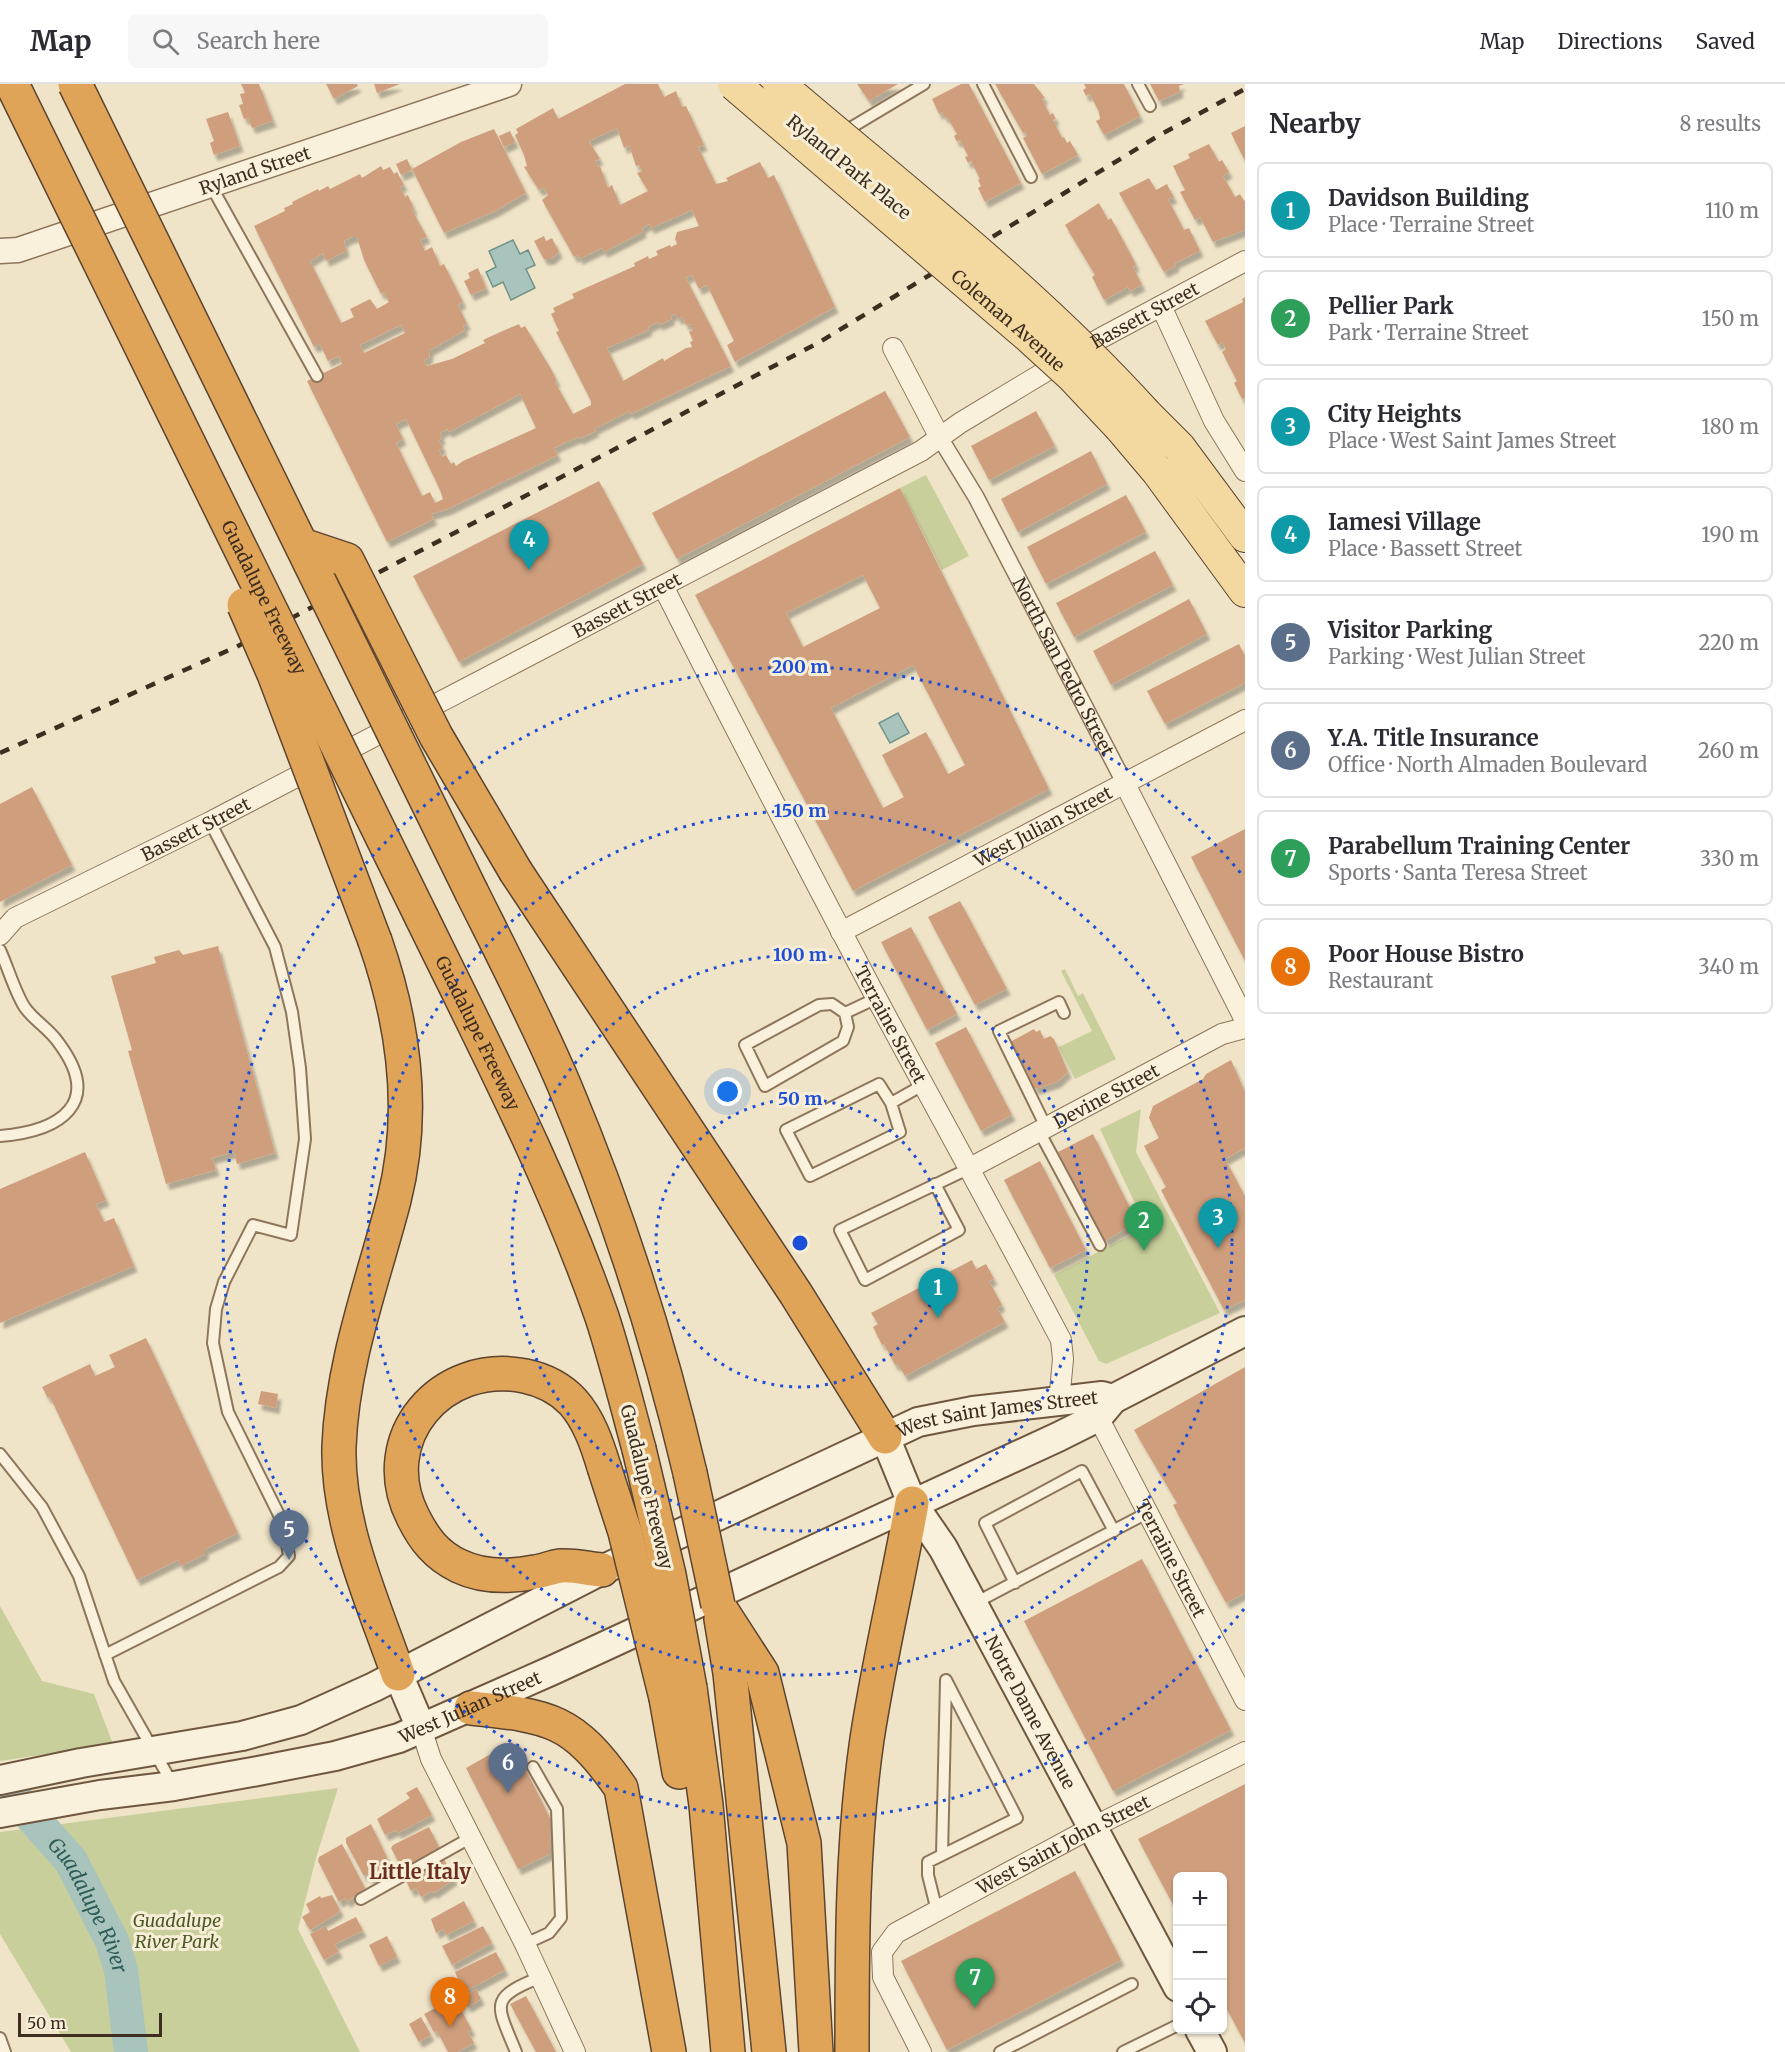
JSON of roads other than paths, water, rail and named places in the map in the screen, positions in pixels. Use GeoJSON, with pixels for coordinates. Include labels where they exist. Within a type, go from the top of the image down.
{"type":"FeatureCollection","features":[{"type":"Feature","properties":{"kind":"highway","name":"Guadalupe Freeway"},"geometry":{"type":"LineString","coordinates":[[12,84],[422,918],[555,1197],[602,1318],[639,1449],[669,1575],[678,1693]]}},
{"type":"Feature","properties":{"kind":"highway"},"geometry":{"type":"LineString","coordinates":[[75,84],[537,1026],[594,1161],[634,1273],[679,1428],[718,1605],[742,1668],[769,2052]]}},
{"type":"Feature","properties":{"kind":"highway"},"geometry":{"type":"LineString","coordinates":[[113,291],[117,342],[243,601],[270,663],[375,941],[389,982],[399,1028],[405,1080],[404,1145],[394,1198],[370,1281],[349,1373],[341,1413],[339,1449],[344,1499],[353,1541],[398,1674]]}},
{"type":"Feature","properties":{"kind":"highway"},"geometry":{"type":"LineString","coordinates":[[302,544],[347,560],[436,736],[516,872],[796,1294],[885,1437]]}},
{"type":"Feature","properties":{"kind":"highway"},"geometry":{"type":"LineString","coordinates":[[602,1570],[561,1566],[512,1576],[492,1575],[459,1566],[425,1541],[410,1510],[404,1490],[401,1459],[410,1430],[424,1408],[440,1392],[467,1380],[498,1373],[538,1379],[564,1394],[582,1414],[592,1431],[678,1693],[684,1806],[695,1903],[719,1943],[728,2052]]}},
{"type":"Feature","properties":{"kind":"highway"},"geometry":{"type":"LineString","coordinates":[[852,2037],[854,1874],[863,1776],[874,1702],[912,1503]]}},
{"type":"Feature","properties":{"kind":"highway"},"geometry":{"type":"LineString","coordinates":[[742,1668],[762,1673],[804,1843],[815,2038]]}},
{"type":"Feature","properties":{"kind":"highway"},"geometry":{"type":"LineString","coordinates":[[471,1708],[529,1714],[561,1726],[599,1757],[621,1788],[669,2052]]}},
{"type":"Feature","properties":{"kind":"main road","name":"Coleman Avenue"},"geometry":{"type":"LineString","coordinates":[[778,84],[1035,303],[1100,364],[1133,421],[1158,472],[1245,591]]}},
{"type":"Feature","properties":{"kind":"main road","name":"Coleman Avenue"},"geometry":{"type":"LineString","coordinates":[[740,93],[1027,335],[1073,377],[1133,421],[1179,447],[1245,536]]}},
{"type":"Feature","properties":{"kind":"main road","name":"West Saint James Street"},"geometry":{"type":"LineString","coordinates":[[912,1503],[1058,1437],[1105,1408],[1245,1331]]}},
{"type":"Feature","properties":{"kind":"main road","name":"West Saint James Street"},"geometry":{"type":"LineString","coordinates":[[885,1437],[918,1422],[1002,1407],[1102,1396],[1105,1408]]}},
{"type":"Feature","properties":{"kind":"main road"},"geometry":{"type":"LineString","coordinates":[[1058,1437],[1059,1402]]}},
{"type":"Feature","properties":{"kind":"main road","name":"Notre Dame Avenue"},"geometry":{"type":"LineString","coordinates":[[885,1437],[912,1503],[943,1548],[1174,1980]]}},
{"type":"Feature","properties":{"kind":"main road"},"geometry":{"type":"LineString","coordinates":[[0,1780],[81,1763],[242,1736],[301,1719],[374,1687],[602,1570],[885,1437]]}},
{"type":"Feature","properties":{"kind":"main road","name":"West Julian Street"},"geometry":{"type":"LineString","coordinates":[[0,1814],[100,1795],[174,1786],[335,1756],[399,1738],[471,1708],[912,1503]]}},
{"type":"Feature","properties":{"kind":"main road"},"geometry":{"type":"LineString","coordinates":[[398,1674],[421,1728]]}},
{"type":"Feature","properties":{"kind":"main road"},"geometry":{"type":"LineString","coordinates":[[1202,2034],[1212,2052]]}},
{"type":"Feature","properties":{"kind":"street","name":"Ryland Street"},"geometry":{"type":"LineString","coordinates":[[0,251],[18,250],[509,84]]}},
{"type":"Feature","properties":{"kind":"street"},"geometry":{"type":"LineString","coordinates":[[740,93],[778,84]]}},
{"type":"Feature","properties":{"kind":"street","name":"Bassett Street"},"geometry":{"type":"LineString","coordinates":[[0,935],[15,918],[210,822],[921,451],[960,423],[1092,343],[1245,261]]}},
{"type":"Feature","properties":{"kind":"street"},"geometry":{"type":"LineString","coordinates":[[1161,306],[1214,421],[1245,471]]}},
{"type":"Feature","properties":{"kind":"street","name":"North San Pedro Street"},"geometry":{"type":"LineString","coordinates":[[893,348],[940,438],[976,497],[1245,1020]]}},
{"type":"Feature","properties":{"kind":"street","name":"Terraine Street"},"geometry":{"type":"LineString","coordinates":[[663,586],[842,932],[1061,1340],[1063,1359],[1059,1402]]}},
{"type":"Feature","properties":{"kind":"street","name":"West Julian Street"},"geometry":{"type":"LineString","coordinates":[[842,932],[1245,720]]}},
{"type":"Feature","properties":{"kind":"street","name":"Devine Street"},"geometry":{"type":"LineString","coordinates":[[969,1168],[1222,1034],[1245,1028]]}},
{"type":"Feature","properties":{"kind":"street","name":"Terraine Street"},"geometry":{"type":"LineString","coordinates":[[1105,1408],[1147,1513],[1245,1700]]}},
{"type":"Feature","properties":{"kind":"street"},"geometry":{"type":"LineString","coordinates":[[421,1728],[431,1759],[525,1944],[575,2052]]}},
{"type":"Feature","properties":{"kind":"street","name":"West Saint John Street"},"geometry":{"type":"LineString","coordinates":[[921,2052],[884,1977],[882,1952],[887,1941],[896,1933],[1091,1828],[1245,1752]]}},
{"type":"Feature","properties":{"kind":"lane","name":"Ryland Park Place"},"geometry":{"type":"LineString","coordinates":[[725,84],[740,93],[806,154],[902,235],[937,216],[829,140],[778,84]]}},
{"type":"Feature","properties":{"kind":"lane"},"geometry":{"type":"LineString","coordinates":[[806,154],[924,84]]}},
{"type":"Feature","properties":{"kind":"lane"},"geometry":{"type":"LineString","coordinates":[[983,84],[1031,177]]}},
{"type":"Feature","properties":{"kind":"lane"},"geometry":{"type":"LineString","coordinates":[[1138,84],[1150,106]]}},
{"type":"Feature","properties":{"kind":"lane"},"geometry":{"type":"LineString","coordinates":[[210,184],[317,376]]}},
{"type":"Feature","properties":{"kind":"lane"},"geometry":{"type":"LineString","coordinates":[[105,1655],[279,1567],[289,1556],[284,1525],[228,1412],[213,1343],[216,1309],[225,1282],[254,1226],[291,1235],[305,1139],[300,1068],[292,1012],[275,947],[210,822]]}},
{"type":"Feature","properties":{"kind":"lane"},"geometry":{"type":"LineString","coordinates":[[0,950],[24,1008],[59,1042],[74,1070],[76,1101],[70,1112],[60,1120],[38,1130],[0,1136]]}},
{"type":"Feature","properties":{"kind":"lane"},"geometry":{"type":"LineString","coordinates":[[845,1013],[877,998]]}},
{"type":"Feature","properties":{"kind":"lane"},"geometry":{"type":"LineString","coordinates":[[1064,1013],[1059,1002],[999,1031],[1043,1129],[1100,1245]]}},
{"type":"Feature","properties":{"kind":"lane"},"geometry":{"type":"LineString","coordinates":[[832,1004],[845,1013],[848,1027],[843,1041],[765,1086],[745,1045],[819,1005],[832,1004]]}},
{"type":"Feature","properties":{"kind":"lane"},"geometry":{"type":"LineString","coordinates":[[879,1084],[891,1103],[900,1132],[810,1176],[786,1130],[879,1084]]}},
{"type":"Feature","properties":{"kind":"lane"},"geometry":{"type":"LineString","coordinates":[[891,1103],[923,1085]]}},
{"type":"Feature","properties":{"kind":"lane"},"geometry":{"type":"LineString","coordinates":[[935,1184],[959,1230],[865,1280],[840,1230],[935,1184],[969,1168]]}},
{"type":"Feature","properties":{"kind":"lane"},"geometry":{"type":"LineString","coordinates":[[0,1454],[42,1507],[79,1576],[114,1681],[174,1786]]}},
{"type":"Feature","properties":{"kind":"lane"},"geometry":{"type":"LineString","coordinates":[[1015,1583],[985,1523],[1072,1476],[1082,1471],[1114,1531]]}},
{"type":"Feature","properties":{"kind":"lane"},"geometry":{"type":"LineString","coordinates":[[973,1604],[1147,1513]]}},
{"type":"Feature","properties":{"kind":"lane"},"geometry":{"type":"LineString","coordinates":[[937,1911],[928,1875],[928,1862],[1017,1818],[946,1680],[942,1855]]}},
{"type":"Feature","properties":{"kind":"lane"},"geometry":{"type":"LineString","coordinates":[[525,1944],[549,1933],[561,1918],[557,1809],[533,1767]]}},
{"type":"Feature","properties":{"kind":"lane"},"geometry":{"type":"LineString","coordinates":[[361,1899],[470,1838]]}},
{"type":"Feature","properties":{"kind":"lane"},"geometry":{"type":"LineString","coordinates":[[516,2052],[500,2014],[500,2004],[504,1996],[541,1977]]}},
{"type":"Feature","properties":{"kind":"lane"},"geometry":{"type":"LineString","coordinates":[[1000,2052],[1132,1984]]}},
{"type":"Feature","properties":{"kind":"lane"},"geometry":{"type":"LineString","coordinates":[[1123,2052],[1173,2027]]}},
{"type":"Feature","properties":{"kind":"lane"},"geometry":{"type":"LineString","coordinates":[[0,2038],[5,2052]]}},
{"type":"Feature","properties":{"kind":"water"},"geometry":{"type":"Polygon","coordinates":[[[513,240],[520,254],[528,250],[535,265],[526,269],[535,288],[511,300],[503,282],[493,287],[486,272],[496,267],[489,251],[513,240]]]}},
{"type":"Feature","properties":{"kind":"water"},"geometry":{"type":"Polygon","coordinates":[[[898,713],[909,733],[890,743],[879,723],[898,713]]]}},
{"type":"Feature","properties":{"kind":"waterway","name":"Guadalupe River"},"geometry":{"type":"LineString","coordinates":[[0,1781],[71,1861],[112,1941],[121,1970],[131,2052]]}},
{"type":"Feature","properties":{"kind":"railway"},"geometry":{"type":"LineString","coordinates":[[0,753],[236,647],[818,343],[1158,136],[1245,89]]}},
{"type":"Feature","properties":{"kind":"place","name":"Iamesi Village"},"geometry":{"type":"Point","coordinates":[529,570]}},
{"type":"Feature","properties":{"kind":"place","name":"City Heights"},"geometry":{"type":"Point","coordinates":[1218,1248]}},
{"type":"Feature","properties":{"kind":"place","name":"Pellier Park"},"geometry":{"type":"Point","coordinates":[1144,1251]}},
{"type":"Feature","properties":{"kind":"place","name":"Davidson Building"},"geometry":{"type":"Point","coordinates":[938,1318]}},
{"type":"Feature","properties":{"kind":"place","name":"Visitor Parking"},"geometry":{"type":"Point","coordinates":[289,1560]}},
{"type":"Feature","properties":{"kind":"place","name":"Y.A. Title Insurance"},"geometry":{"type":"Point","coordinates":[508,1793]}},
{"type":"Feature","properties":{"kind":"place","name":"Parabellum Training Center"},"geometry":{"type":"Point","coordinates":[975,2008]}},
{"type":"Feature","properties":{"kind":"place","name":"Poor House Bistro"},"geometry":{"type":"Point","coordinates":[450,2027]}},
{"type":"Feature","properties":{"kind":"district","name":"Little Italy"},"geometry":{"type":"Point","coordinates":[420,1871]}},
{"type":"Feature","properties":{"kind":"park label","name":"Guadalupe River Park"},"geometry":{"type":"Point","coordinates":[177,1930]}}]}
